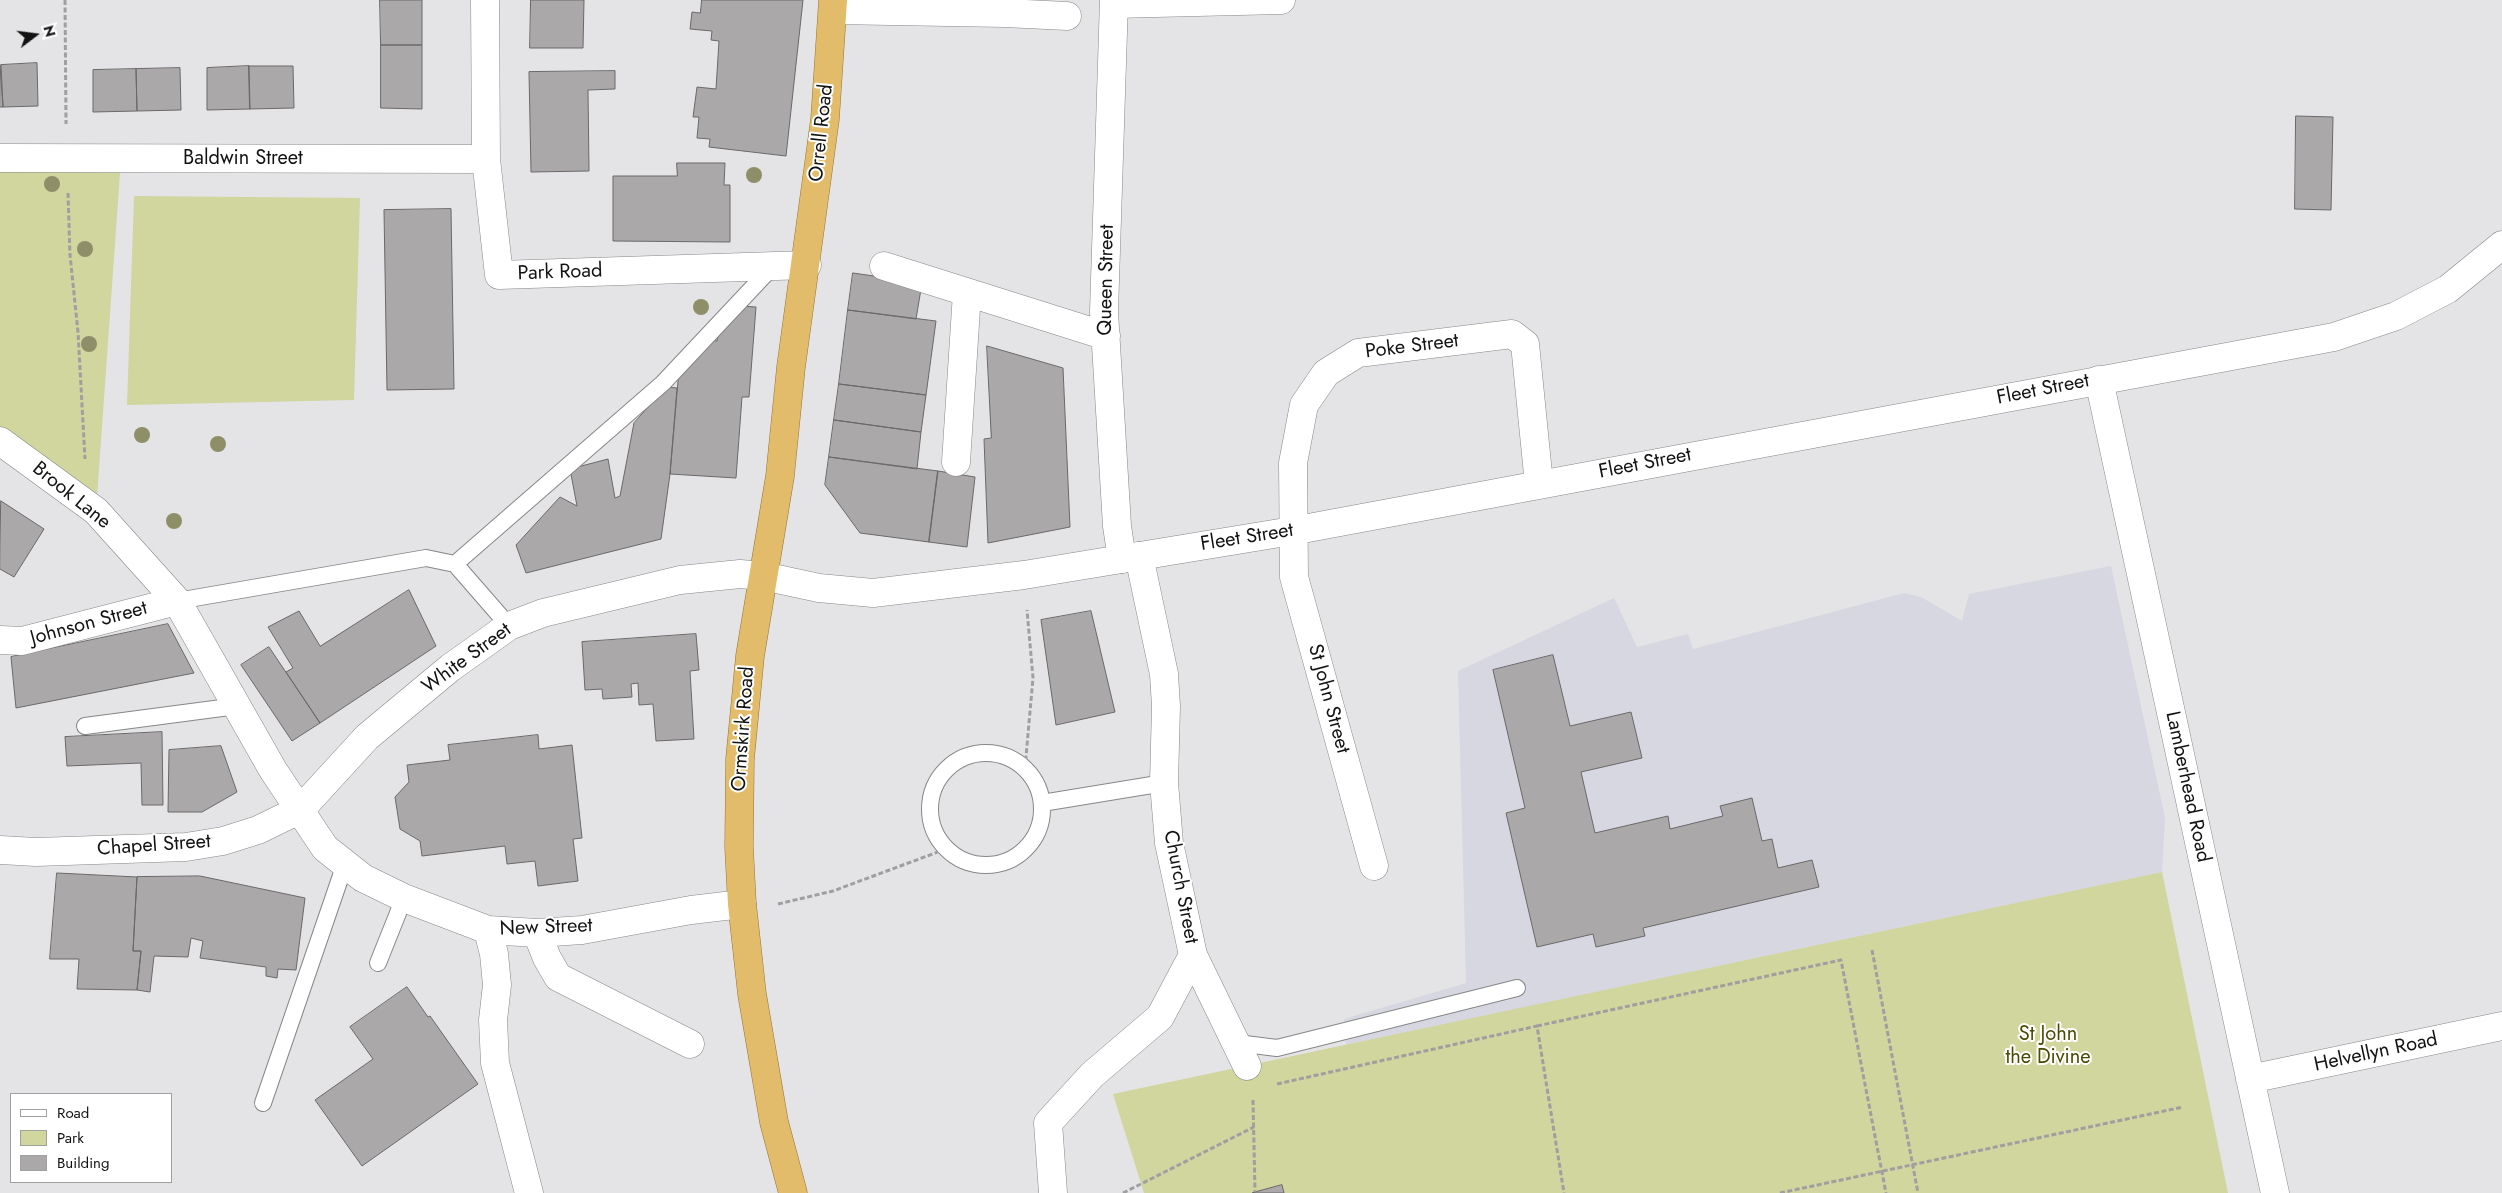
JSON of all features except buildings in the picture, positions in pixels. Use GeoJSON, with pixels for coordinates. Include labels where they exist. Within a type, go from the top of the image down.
{"type":"FeatureCollection","features":[{"type":"Feature","properties":{"kind":"highway","name":"Orrell Road"},"geometry":{"type":"LineString","coordinates":[[807,265],[825,119],[833,5]]}},
{"type":"Feature","properties":{"kind":"highway","name":"Ormskirk Road"},"geometry":{"type":"LineString","coordinates":[[793,1193],[774,1122],[752,994],[742,904],[739,847],[740,759],[750,656],[780,476],[791,368],[807,265]]}},
{"type":"Feature","properties":{"kind":"street","name":"Park Road"},"geometry":{"type":"LineString","coordinates":[[485,0],[486,159],[500,275],[807,265]]}},
{"type":"Feature","properties":{"kind":"street"},"geometry":{"type":"LineString","coordinates":[[1114,2],[1281,0]]}},
{"type":"Feature","properties":{"kind":"street","name":"Queen Street"},"geometry":{"type":"LineString","coordinates":[[1114,2],[1106,336],[1117,526],[1131,557]]}},
{"type":"Feature","properties":{"kind":"street"},"geometry":{"type":"LineString","coordinates":[[833,5],[1004,13],[1053,11]]}},
{"type":"Feature","properties":{"kind":"street","name":"Baldwin Street"},"geometry":{"type":"LineString","coordinates":[[0,158],[486,159]]}},
{"type":"Feature","properties":{"kind":"street","name":"Fleet Street"},"geometry":{"type":"LineString","coordinates":[[763,576],[819,588],[873,593],[1024,575],[1292,531],[2334,337],[2396,316],[2448,289],[2502,245]]}},
{"type":"Feature","properties":{"kind":"street"},"geometry":{"type":"LineString","coordinates":[[884,266],[1106,336]]}},
{"type":"Feature","properties":{"kind":"street"},"geometry":{"type":"LineString","coordinates":[[956,462],[967,293]]}},
{"type":"Feature","properties":{"kind":"street","name":"Poke Street"},"geometry":{"type":"LineString","coordinates":[[1292,531],[1293,464],[1304,405],[1326,373],[1358,353],[1512,334],[1525,344],[1539,484]]}},
{"type":"Feature","properties":{"kind":"street","name":"Lamberhead Road"},"geometry":{"type":"LineString","coordinates":[[2099,380],[2275,1193]]}},
{"type":"Feature","properties":{"kind":"street","name":"Brook Lane"},"geometry":{"type":"LineString","coordinates":[[0,441],[96,512],[177,600],[237,706]]}},
{"type":"Feature","properties":{"kind":"street","name":"St John Street"},"geometry":{"type":"LineString","coordinates":[[1292,531],[1294,577],[1374,866]]}},
{"type":"Feature","properties":{"kind":"street","name":"Church Street"},"geometry":{"type":"LineString","coordinates":[[1053,1193],[1048,1123],[1092,1075],[1160,1017],[1193,955],[1169,843],[1164,783],[1166,706],[1164,674],[1131,557]]}},
{"type":"Feature","properties":{"kind":"street","name":"White Street"},"geometry":{"type":"LineString","coordinates":[[301,809],[367,737],[450,668],[509,626],[543,613],[680,580],[740,574],[763,576]]}},
{"type":"Feature","properties":{"kind":"street","name":"Johnson Street"},"geometry":{"type":"LineString","coordinates":[[0,640],[22,641],[177,600]]}},
{"type":"Feature","properties":{"kind":"street","name":"New Street"},"geometry":{"type":"LineString","coordinates":[[237,706],[273,770],[301,809],[325,848],[363,878],[404,898],[488,930],[537,933],[582,930],[691,910],[742,904]]}},
{"type":"Feature","properties":{"kind":"street","name":"Chapel Street"},"geometry":{"type":"LineString","coordinates":[[0,850],[36,852],[186,847],[223,841],[258,830],[301,809]]}},
{"type":"Feature","properties":{"kind":"street"},"geometry":{"type":"LineString","coordinates":[[488,930],[494,954],[497,985],[493,1020],[495,1063],[529,1193]]}},
{"type":"Feature","properties":{"kind":"street"},"geometry":{"type":"LineString","coordinates":[[537,933],[547,958],[558,977],[690,1044]]}},
{"type":"Feature","properties":{"kind":"street"},"geometry":{"type":"LineString","coordinates":[[1193,955],[1242,1055]]}},
{"type":"Feature","properties":{"kind":"street","name":"Helvellyn Road"},"geometry":{"type":"LineString","coordinates":[[2250,1080],[2502,1026]]}},
{"type":"Feature","properties":{"kind":"lane"},"geometry":{"type":"LineString","coordinates":[[456,564],[663,383],[774,265]]}},
{"type":"Feature","properties":{"kind":"lane"},"geometry":{"type":"LineString","coordinates":[[177,600],[426,558],[456,564],[509,626]]}},
{"type":"Feature","properties":{"kind":"lane"},"geometry":{"type":"LineString","coordinates":[[85,726],[237,706]]}},
{"type":"Feature","properties":{"kind":"lane"},"geometry":{"type":"LineString","coordinates":[[990,753],[1009,758],[1025,768],[1037,784],[1042,803],[1041,820],[1035,837],[1025,850],[1011,860],[994,865],[976,865],[960,859],[946,849],[935,833],[930,814],[932,795],[940,777],[953,763],[971,754],[990,753]]}},
{"type":"Feature","properties":{"kind":"lane"},"geometry":{"type":"LineString","coordinates":[[1042,803],[1164,783]]}},
{"type":"Feature","properties":{"kind":"lane"},"geometry":{"type":"LineString","coordinates":[[263,1103],[345,864]]}},
{"type":"Feature","properties":{"kind":"lane"},"geometry":{"type":"LineString","coordinates":[[378,963],[404,898]]}},
{"type":"Feature","properties":{"kind":"lane"},"geometry":{"type":"LineString","coordinates":[[1242,1055],[1517,988]]}},
{"type":"Feature","properties":{"kind":"path"},"geometry":{"type":"LineString","coordinates":[[65,0],[64,97],[68,158],[70,255],[78,332],[87,505]]}},
{"type":"Feature","properties":{"kind":"path"},"geometry":{"type":"LineString","coordinates":[[1024,575],[1032,678],[1025,768]]}},
{"type":"Feature","properties":{"kind":"path"},"geometry":{"type":"LineString","coordinates":[[742,904],[782,904],[832,891],[946,849]]}},
{"type":"Feature","properties":{"kind":"path"},"geometry":{"type":"LineString","coordinates":[[1872,950],[1918,1193]]}},
{"type":"Feature","properties":{"kind":"path"},"geometry":{"type":"LineString","coordinates":[[1272,1085],[1840,960],[1886,1193]]}},
{"type":"Feature","properties":{"kind":"path"},"geometry":{"type":"LineString","coordinates":[[1537,1026],[1564,1193]]}},
{"type":"Feature","properties":{"kind":"path"},"geometry":{"type":"LineString","coordinates":[[1253,1099],[1255,1192]]}},
{"type":"Feature","properties":{"kind":"path"},"geometry":{"type":"LineString","coordinates":[[1780,1193],[2183,1107]]}},
{"type":"Feature","properties":{"kind":"path"},"geometry":{"type":"LineString","coordinates":[[1123,1193],[1254,1127]]}},
{"type":"Feature","properties":{"kind":"shaded area"},"geometry":{"type":"Polygon","coordinates":[[[2111,566],[2165,818],[2162,872],[1346,1045],[1344,1019],[1466,983],[1458,671],[1614,598],[1637,647],[1688,634],[1693,649],[1904,593],[1921,597],[1962,621],[1969,594],[2111,566]]]}},
{"type":"Feature","properties":{"kind":"green space"},"geometry":{"type":"Polygon","coordinates":[[[0,158],[121,159],[96,511],[0,453],[0,158]]]}},
{"type":"Feature","properties":{"kind":"green space"},"geometry":{"type":"Polygon","coordinates":[[[134,196],[360,198],[354,400],[127,405],[134,196]]]}},
{"type":"Feature","properties":{"kind":"green space","name":"St John the Divine"},"geometry":{"type":"Polygon","coordinates":[[[2162,872],[2228,1193],[1144,1193],[1113,1094],[2162,872]]]}}]}
